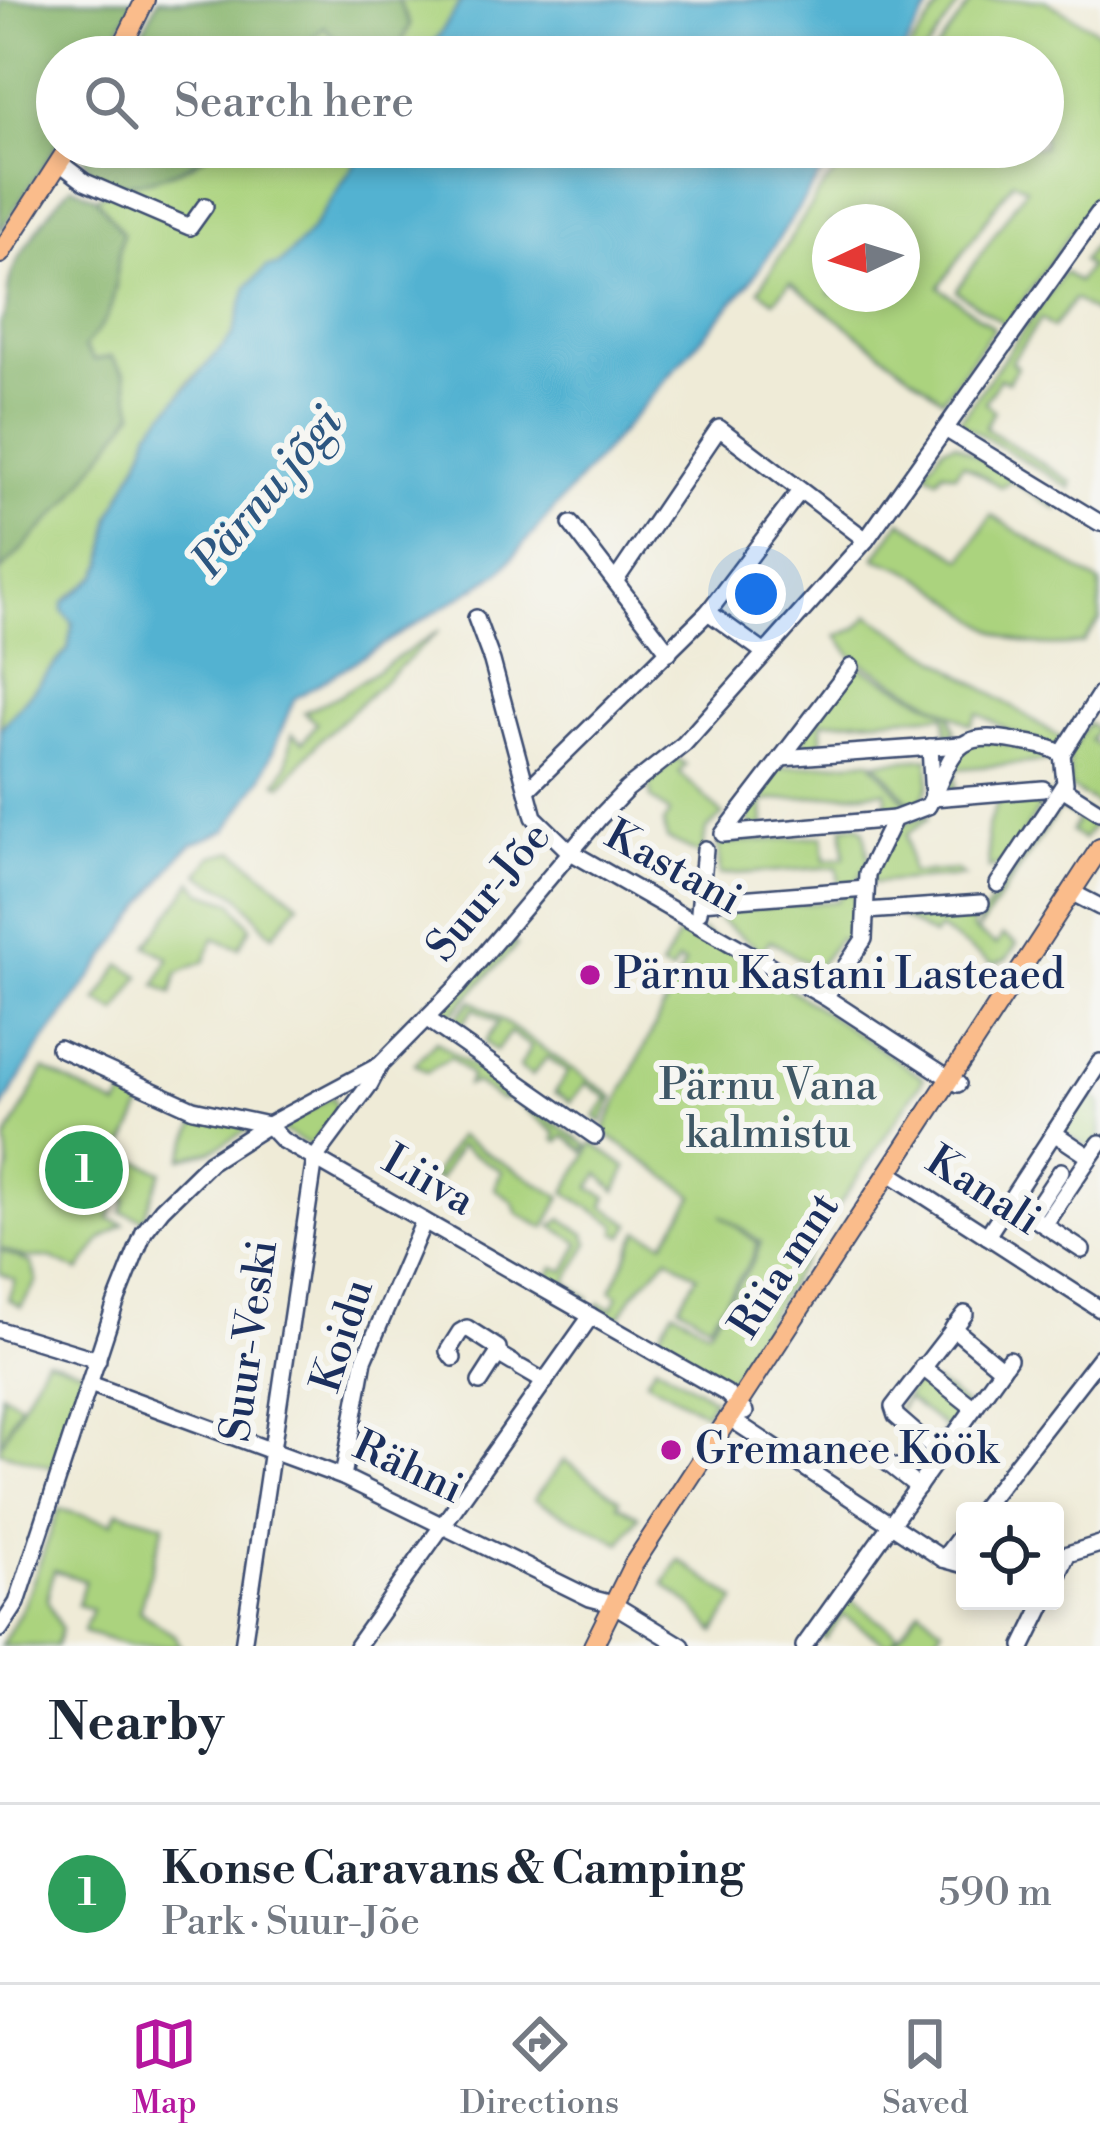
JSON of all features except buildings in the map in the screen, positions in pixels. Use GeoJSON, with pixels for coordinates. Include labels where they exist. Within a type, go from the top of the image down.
{"type":"FeatureCollection","features":[{"type":"Feature","properties":{"kind":"main road"},"geometry":{"type":"LineString","coordinates":[[127,36],[145,0]]}},
{"type":"Feature","properties":{"kind":"main road"},"geometry":{"type":"LineString","coordinates":[[0,254],[56,168]]}},
{"type":"Feature","properties":{"kind":"main road","name":"Riia mnt"},"geometry":{"type":"LineString","coordinates":[[593,1646],[613,1604],[636,1577],[1076,894],[1100,848]]}},
{"type":"Feature","properties":{"kind":"main road","name":"Riia mnt"},"geometry":{"type":"LineString","coordinates":[[1076,894],[1100,867]]}},
{"type":"Feature","properties":{"kind":"street"},"geometry":{"type":"LineString","coordinates":[[74,168],[85,182],[190,227],[205,206]]}},
{"type":"Feature","properties":{"kind":"street","name":"Suur-Jõe"},"geometry":{"type":"LineString","coordinates":[[0,1628],[16,1603],[144,1232],[210,1162],[380,1065],[458,986],[569,850],[627,789],[684,744],[866,540],[1100,212]]}},
{"type":"Feature","properties":{"kind":"street"},"geometry":{"type":"LineString","coordinates":[[616,580],[718,428],[866,540]]}},
{"type":"Feature","properties":{"kind":"street"},"geometry":{"type":"LineString","coordinates":[[946,430],[1100,524]]}},
{"type":"Feature","properties":{"kind":"street"},"geometry":{"type":"LineString","coordinates":[[526,790],[708,612],[800,491]]}},
{"type":"Feature","properties":{"kind":"street"},"geometry":{"type":"LineString","coordinates":[[571,524],[669,652]]}},
{"type":"Feature","properties":{"kind":"street"},"geometry":{"type":"LineString","coordinates":[[708,612],[765,653]]}},
{"type":"Feature","properties":{"kind":"street","name":"Kastani"},"geometry":{"type":"LineString","coordinates":[[476,618],[534,817],[569,850],[825,997],[954,1081]]}},
{"type":"Feature","properties":{"kind":"street"},"geometry":{"type":"LineString","coordinates":[[851,668],[723,834],[894,819],[928,806],[960,745]]}},
{"type":"Feature","properties":{"kind":"street"},"geometry":{"type":"LineString","coordinates":[[998,884],[1062,788],[1062,754],[1100,694]]}},
{"type":"Feature","properties":{"kind":"street"},"geometry":{"type":"LineString","coordinates":[[781,758],[960,745],[980,734],[1050,747],[1062,754]]}},
{"type":"Feature","properties":{"kind":"street"},"geometry":{"type":"LineString","coordinates":[[930,747],[933,798]]}},
{"type":"Feature","properties":{"kind":"street"},"geometry":{"type":"LineString","coordinates":[[1062,788],[1100,812]]}},
{"type":"Feature","properties":{"kind":"street"},"geometry":{"type":"LineString","coordinates":[[933,798],[1043,789]]}},
{"type":"Feature","properties":{"kind":"street"},"geometry":{"type":"LineString","coordinates":[[825,997],[864,939],[867,874],[894,819]]}},
{"type":"Feature","properties":{"kind":"street"},"geometry":{"type":"LineString","coordinates":[[696,920],[705,849]]}},
{"type":"Feature","properties":{"kind":"street"},"geometry":{"type":"LineString","coordinates":[[701,902],[866,889]]}},
{"type":"Feature","properties":{"kind":"street"},"geometry":{"type":"LineString","coordinates":[[1076,894],[1100,907]]}},
{"type":"Feature","properties":{"kind":"street"},"geometry":{"type":"LineString","coordinates":[[866,911],[981,903]]}},
{"type":"Feature","properties":{"kind":"street"},"geometry":{"type":"LineString","coordinates":[[426,1018],[595,1136]]}},
{"type":"Feature","properties":{"kind":"street","name":"Liiva"},"geometry":{"type":"LineString","coordinates":[[59,1048],[193,1109],[268,1125],[282,1140],[591,1316],[738,1413],[891,1525],[956,1562]]}},
{"type":"Feature","properties":{"kind":"street"},"geometry":{"type":"LineString","coordinates":[[987,1236],[1100,1063]]}},
{"type":"Feature","properties":{"kind":"street","name":"Suur-Veski"},"geometry":{"type":"LineString","coordinates":[[243,1646],[315,1158],[380,1065]]}},
{"type":"Feature","properties":{"kind":"street"},"geometry":{"type":"LineString","coordinates":[[1038,1220],[1095,1150],[1054,1133]]}},
{"type":"Feature","properties":{"kind":"street"},"geometry":{"type":"LineString","coordinates":[[1038,1220],[1061,1171]]}},
{"type":"Feature","properties":{"kind":"street","name":"Kanali"},"geometry":{"type":"LineString","coordinates":[[893,1176],[1100,1309]]}},
{"type":"Feature","properties":{"kind":"street"},"geometry":{"type":"LineString","coordinates":[[1009,1202],[1082,1250]]}},
{"type":"Feature","properties":{"kind":"street","name":"Koidu"},"geometry":{"type":"LineString","coordinates":[[343,1477],[364,1360],[424,1221]]}},
{"type":"Feature","properties":{"kind":"street"},"geometry":{"type":"LineString","coordinates":[[357,1646],[591,1316]]}},
{"type":"Feature","properties":{"kind":"street"},"geometry":{"type":"LineString","coordinates":[[804,1646],[941,1455],[974,1408],[1006,1364],[959,1321],[893,1407],[896,1416],[941,1455]]}},
{"type":"Feature","properties":{"kind":"street"},"geometry":{"type":"LineString","coordinates":[[453,1358],[448,1351],[467,1328],[545,1382]]}},
{"type":"Feature","properties":{"kind":"street"},"geometry":{"type":"LineString","coordinates":[[0,1330],[98,1360]]}},
{"type":"Feature","properties":{"kind":"street"},"geometry":{"type":"LineString","coordinates":[[987,1502],[1100,1357]]}},
{"type":"Feature","properties":{"kind":"street"},"geometry":{"type":"LineString","coordinates":[[480,1382],[510,1362]]}},
{"type":"Feature","properties":{"kind":"street"},"geometry":{"type":"LineString","coordinates":[[922,1367],[974,1408]]}},
{"type":"Feature","properties":{"kind":"street","name":"Rähni"},"geometry":{"type":"LineString","coordinates":[[90,1384],[343,1477],[590,1598],[613,1604],[682,1646]]}},
{"type":"Feature","properties":{"kind":"street"},"geometry":{"type":"LineString","coordinates":[[870,1449],[918,1487]]}},
{"type":"Feature","properties":{"kind":"street"},"geometry":{"type":"LineString","coordinates":[[943,1558],[956,1541]]}},
{"type":"Feature","properties":{"kind":"street"},"geometry":{"type":"LineString","coordinates":[[1064,1556],[1100,1544]]}},
{"type":"Feature","properties":{"kind":"street"},"geometry":{"type":"LineString","coordinates":[[0,1595],[16,1603]]}},
{"type":"Feature","properties":{"kind":"street"},"geometry":{"type":"LineString","coordinates":[[1022,1646],[1040,1610]]}},
{"type":"Feature","properties":{"kind":"green space"},"geometry":{"type":"Polygon","coordinates":[[[0,0],[134,0],[116,36],[36,36],[36,168],[42,168],[0,232],[0,0]]]}},
{"type":"Feature","properties":{"kind":"green space"},"geometry":{"type":"Polygon","coordinates":[[[158,0],[398,0],[410,25],[405,36],[332,36],[325,27],[315,36],[140,36],[158,0]]]}},
{"type":"Feature","properties":{"kind":"green space"},"geometry":{"type":"Polygon","coordinates":[[[398,0],[462,0],[439,36],[405,36],[410,25],[398,0]]]}},
{"type":"Feature","properties":{"kind":"green space"},"geometry":{"type":"Polygon","coordinates":[[[945,0],[962,0],[937,36],[919,36],[945,0]]]}},
{"type":"Feature","properties":{"kind":"green space"},"geometry":{"type":"Polygon","coordinates":[[[973,0],[1044,0],[1100,32],[1100,191],[1006,325],[956,291],[1026,188],[1013,181],[939,287],[994,328],[943,399],[828,312],[920,312],[920,204],[812,204],[812,300],[790,283],[774,301],[759,290],[818,194],[839,168],[1064,168],[1064,36],[946,36],[973,0]]]}},
{"type":"Feature","properties":{"kind":"green space"},"geometry":{"type":"Polygon","coordinates":[[[325,26],[332,36],[314,36],[325,26]]]}},
{"type":"Feature","properties":{"kind":"green space"},"geometry":{"type":"Polygon","coordinates":[[[183,168],[120,184],[105,182],[89,170],[183,168]]]}},
{"type":"Feature","properties":{"kind":"green space"},"geometry":{"type":"Polygon","coordinates":[[[184,168],[352,168],[310,232],[242,304],[233,335],[222,350],[188,382],[150,430],[111,517],[104,564],[97,576],[69,597],[63,611],[73,623],[68,649],[0,729],[0,572],[71,499],[134,412],[125,374],[111,357],[94,360],[84,347],[116,289],[123,233],[96,198],[184,168]]]}},
{"type":"Feature","properties":{"kind":"green space"},"geometry":{"type":"Polygon","coordinates":[[[72,186],[96,198],[123,233],[111,304],[84,348],[94,360],[111,357],[125,375],[134,412],[71,499],[0,572],[0,323],[15,267],[72,186]]]}},
{"type":"Feature","properties":{"kind":"green space"},"geometry":{"type":"Polygon","coordinates":[[[1100,236],[1100,317],[1074,299],[1053,328],[1041,319],[1011,362],[1017,367],[1008,382],[1000,378],[985,402],[994,411],[985,428],[1072,482],[1071,488],[961,419],[1064,272],[1077,282],[1089,267],[1082,261],[1100,236]]]}},
{"type":"Feature","properties":{"kind":"green space"},"geometry":{"type":"Polygon","coordinates":[[[955,443],[1056,502],[1057,509],[1011,480],[1001,487],[963,464],[955,474],[943,471],[937,479],[925,471],[943,447],[955,443]]]}},
{"type":"Feature","properties":{"kind":"green space"},"geometry":{"type":"Polygon","coordinates":[[[991,515],[1100,583],[1100,620],[1083,643],[1052,646],[1006,636],[911,572],[875,558],[901,521],[963,559],[991,515]]]}},
{"type":"Feature","properties":{"kind":"green space"},"geometry":{"type":"Polygon","coordinates":[[[869,615],[1064,740],[1058,750],[978,713],[971,725],[854,658],[837,636],[856,629],[869,615]]]}},
{"type":"Feature","properties":{"kind":"green space"},"geometry":{"type":"Polygon","coordinates":[[[440,630],[320,740],[282,785],[277,783],[287,765],[292,734],[303,742],[317,723],[304,712],[338,696],[440,630]]]}},
{"type":"Feature","properties":{"kind":"green space"},"geometry":{"type":"Polygon","coordinates":[[[856,665],[950,714],[955,732],[947,736],[945,715],[822,722],[822,748],[809,749],[803,735],[856,665]]]}},
{"type":"Feature","properties":{"kind":"green space"},"geometry":{"type":"Polygon","coordinates":[[[1088,723],[1097,729],[1090,740],[1100,747],[1100,806],[1070,787],[1069,755],[1088,723]]]}},
{"type":"Feature","properties":{"kind":"green space"},"geometry":{"type":"Polygon","coordinates":[[[981,737],[1047,755],[1050,761],[955,769],[956,789],[939,791],[963,748],[981,737]]]}},
{"type":"Feature","properties":{"kind":"green space"},"geometry":{"type":"Polygon","coordinates":[[[677,758],[686,765],[679,772],[723,815],[706,830],[702,855],[667,839],[663,823],[670,813],[651,798],[649,783],[677,758]]]}},
{"type":"Feature","properties":{"kind":"green space"},"geometry":{"type":"Polygon","coordinates":[[[928,758],[927,791],[913,806],[876,762],[928,758]]]}},
{"type":"Feature","properties":{"kind":"green space"},"geometry":{"type":"Polygon","coordinates":[[[870,760],[910,807],[888,813],[886,791],[763,801],[764,826],[750,827],[748,805],[777,768],[870,760]]]}},
{"type":"Feature","properties":{"kind":"green space"},"geometry":{"type":"Polygon","coordinates":[[[1048,794],[1005,863],[989,869],[987,828],[999,798],[1048,794]]]}},
{"type":"Feature","properties":{"kind":"green space"},"geometry":{"type":"Polygon","coordinates":[[[1062,798],[1098,818],[1083,840],[1071,832],[1078,819],[1060,808],[978,931],[980,919],[1062,798]]]}},
{"type":"Feature","properties":{"kind":"green space"},"geometry":{"type":"Polygon","coordinates":[[[927,815],[907,834],[911,873],[956,870],[963,876],[872,883],[872,873],[895,827],[927,815]]]}},
{"type":"Feature","properties":{"kind":"green space"},"geometry":{"type":"Polygon","coordinates":[[[858,825],[864,830],[869,862],[855,883],[839,884],[837,867],[720,875],[718,844],[823,836],[825,860],[844,858],[843,826],[858,825]]]}},
{"type":"Feature","properties":{"kind":"green space"},"geometry":{"type":"Polygon","coordinates":[[[235,851],[299,903],[273,935],[242,899],[199,874],[213,856],[235,851]]]}},
{"type":"Feature","properties":{"kind":"green space"},"geometry":{"type":"Polygon","coordinates":[[[193,881],[202,892],[232,902],[251,927],[239,948],[214,938],[205,961],[178,973],[172,993],[156,985],[169,958],[147,946],[193,881]]]}},
{"type":"Feature","properties":{"kind":"green space"},"geometry":{"type":"Polygon","coordinates":[[[855,892],[854,944],[839,939],[816,969],[770,940],[762,951],[719,920],[718,911],[837,901],[841,894],[855,892]]]}},
{"type":"Feature","properties":{"kind":"green space"},"geometry":{"type":"Polygon","coordinates":[[[972,911],[973,930],[996,945],[1003,935],[1017,944],[1006,960],[992,964],[939,929],[933,936],[900,916],[972,911]]]}},
{"type":"Feature","properties":{"kind":"green space","name":"Pärnu Vana kalmistu"},"geometry":{"type":"Polygon","coordinates":[[[702,931],[924,1078],[726,1386],[653,1343],[674,1310],[708,1330],[754,1260],[761,1242],[721,1215],[758,1243],[709,1324],[679,1305],[697,1276],[668,1257],[633,1295],[618,1320],[597,1308],[599,1303],[612,1309],[618,1296],[611,1291],[639,1231],[664,1242],[694,1196],[603,1132],[685,964],[678,961],[671,973],[661,968],[679,934],[696,942],[702,931]]]}},
{"type":"Feature","properties":{"kind":"green space"},"geometry":{"type":"Polygon","coordinates":[[[507,933],[517,945],[441,1025],[440,1012],[498,951],[507,933]]]}},
{"type":"Feature","properties":{"kind":"green space"},"geometry":{"type":"Polygon","coordinates":[[[121,964],[140,976],[117,1012],[97,1001],[121,964]]]}},
{"type":"Feature","properties":{"kind":"green space"},"geometry":{"type":"Polygon","coordinates":[[[472,1000],[614,1097],[602,1122],[595,1117],[608,1098],[586,1083],[571,1102],[555,1092],[568,1072],[547,1057],[532,1076],[519,1067],[531,1047],[510,1032],[496,1051],[485,1042],[498,1023],[474,1008],[454,1035],[445,1030],[472,1000]]]}},
{"type":"Feature","properties":{"kind":"green space"},"geometry":{"type":"Polygon","coordinates":[[[436,1041],[588,1146],[584,1151],[564,1136],[558,1142],[556,1133],[513,1100],[499,1099],[476,1083],[467,1085],[471,1076],[451,1057],[427,1072],[415,1064],[436,1041]]]}},
{"type":"Feature","properties":{"kind":"green space"},"geometry":{"type":"Polygon","coordinates":[[[44,1069],[118,1107],[127,1090],[146,1099],[121,1153],[162,1172],[143,1219],[122,1212],[126,1199],[117,1196],[109,1219],[124,1224],[101,1240],[79,1271],[50,1258],[24,1258],[0,1248],[0,1207],[9,1168],[6,1140],[44,1069]]]}},
{"type":"Feature","properties":{"kind":"green space"},"geometry":{"type":"Polygon","coordinates":[[[1087,1094],[1100,1102],[1100,1139],[1093,1149],[1062,1133],[1087,1094]]]}},
{"type":"Feature","properties":{"kind":"green space"},"geometry":{"type":"Polygon","coordinates":[[[333,1096],[338,1113],[310,1145],[278,1129],[333,1096]]]}},
{"type":"Feature","properties":{"kind":"green space"},"geometry":{"type":"Polygon","coordinates":[[[199,1114],[252,1127],[211,1151],[182,1158],[199,1114]]]}},
{"type":"Feature","properties":{"kind":"green space"},"geometry":{"type":"Polygon","coordinates":[[[458,1136],[561,1197],[545,1228],[518,1214],[513,1202],[494,1188],[502,1171],[459,1146],[439,1180],[432,1177],[458,1136]]]}},
{"type":"Feature","properties":{"kind":"green space"},"geometry":{"type":"Polygon","coordinates":[[[593,1143],[627,1168],[616,1191],[599,1174],[590,1188],[607,1197],[603,1206],[631,1224],[624,1236],[616,1233],[617,1225],[565,1192],[593,1143]]]}},
{"type":"Feature","properties":{"kind":"green space"},"geometry":{"type":"Polygon","coordinates":[[[562,1219],[585,1234],[589,1243],[566,1282],[587,1301],[547,1279],[554,1267],[565,1271],[580,1243],[552,1226],[562,1219]]]}},
{"type":"Feature","properties":{"kind":"green space"},"geometry":{"type":"Polygon","coordinates":[[[0,1250],[32,1264],[37,1281],[21,1307],[8,1299],[15,1280],[0,1273],[0,1250]]]}},
{"type":"Feature","properties":{"kind":"green space"},"geometry":{"type":"Polygon","coordinates":[[[46,1359],[84,1371],[54,1468],[0,1451],[2,1393],[20,1403],[1,1444],[46,1359]]]}},
{"type":"Feature","properties":{"kind":"green space"},"geometry":{"type":"Polygon","coordinates":[[[656,1364],[714,1399],[705,1413],[646,1380],[656,1364]]]}},
{"type":"Feature","properties":{"kind":"green space"},"geometry":{"type":"Polygon","coordinates":[[[916,1379],[930,1389],[935,1382],[967,1406],[939,1445],[927,1436],[938,1441],[946,1428],[907,1398],[897,1412],[916,1379]]]}},
{"type":"Feature","properties":{"kind":"green space"},"geometry":{"type":"Polygon","coordinates":[[[564,1460],[639,1516],[621,1543],[534,1499],[564,1460]]]}},
{"type":"Feature","properties":{"kind":"green space"},"geometry":{"type":"Polygon","coordinates":[[[59,1509],[112,1523],[118,1511],[164,1524],[139,1611],[174,1635],[181,1646],[131,1646],[83,1632],[92,1609],[77,1605],[85,1581],[54,1570],[47,1600],[61,1628],[56,1646],[1,1646],[25,1603],[59,1509]]]}},
{"type":"Feature","properties":{"kind":"green space"},"geometry":{"type":"Polygon","coordinates":[[[679,1560],[736,1600],[715,1632],[664,1584],[679,1560]]]}},
{"type":"Feature","properties":{"kind":"green space"},"geometry":{"type":"Polygon","coordinates":[[[845,1596],[898,1634],[889,1646],[843,1615],[825,1639],[819,1636],[845,1596]]]}},
{"type":"Feature","properties":{"kind":"green space"},"geometry":{"type":"Polygon","coordinates":[[[920,1608],[942,1628],[932,1646],[891,1646],[920,1608]]]}},
{"type":"Feature","properties":{"kind":"water"},"geometry":{"type":"Polygon","coordinates":[[[462,0],[934,0],[912,36],[439,36],[462,0]]]}},
{"type":"Feature","properties":{"kind":"water","name":"Pärnu jõgi"},"geometry":{"type":"Polygon","coordinates":[[[352,168],[826,168],[751,281],[499,573],[294,699],[262,777],[227,830],[181,854],[33,1057],[0,1112],[0,729],[68,650],[73,623],[63,603],[97,576],[104,564],[111,517],[150,430],[233,335],[247,287],[267,267],[279,265],[310,232],[352,168]]]}},
{"type":"Feature","properties":{"kind":"place","name":"Pärnu Kastani Lasteaed"},"geometry":{"type":"Point","coordinates":[590,975]}},
{"type":"Feature","properties":{"kind":"place","name":"Konse Caravans & Camping"},"geometry":{"type":"Point","coordinates":[84,1170]}},
{"type":"Feature","properties":{"kind":"place","name":"Gremanee Köök"},"geometry":{"type":"Point","coordinates":[671,1450]}}]}
